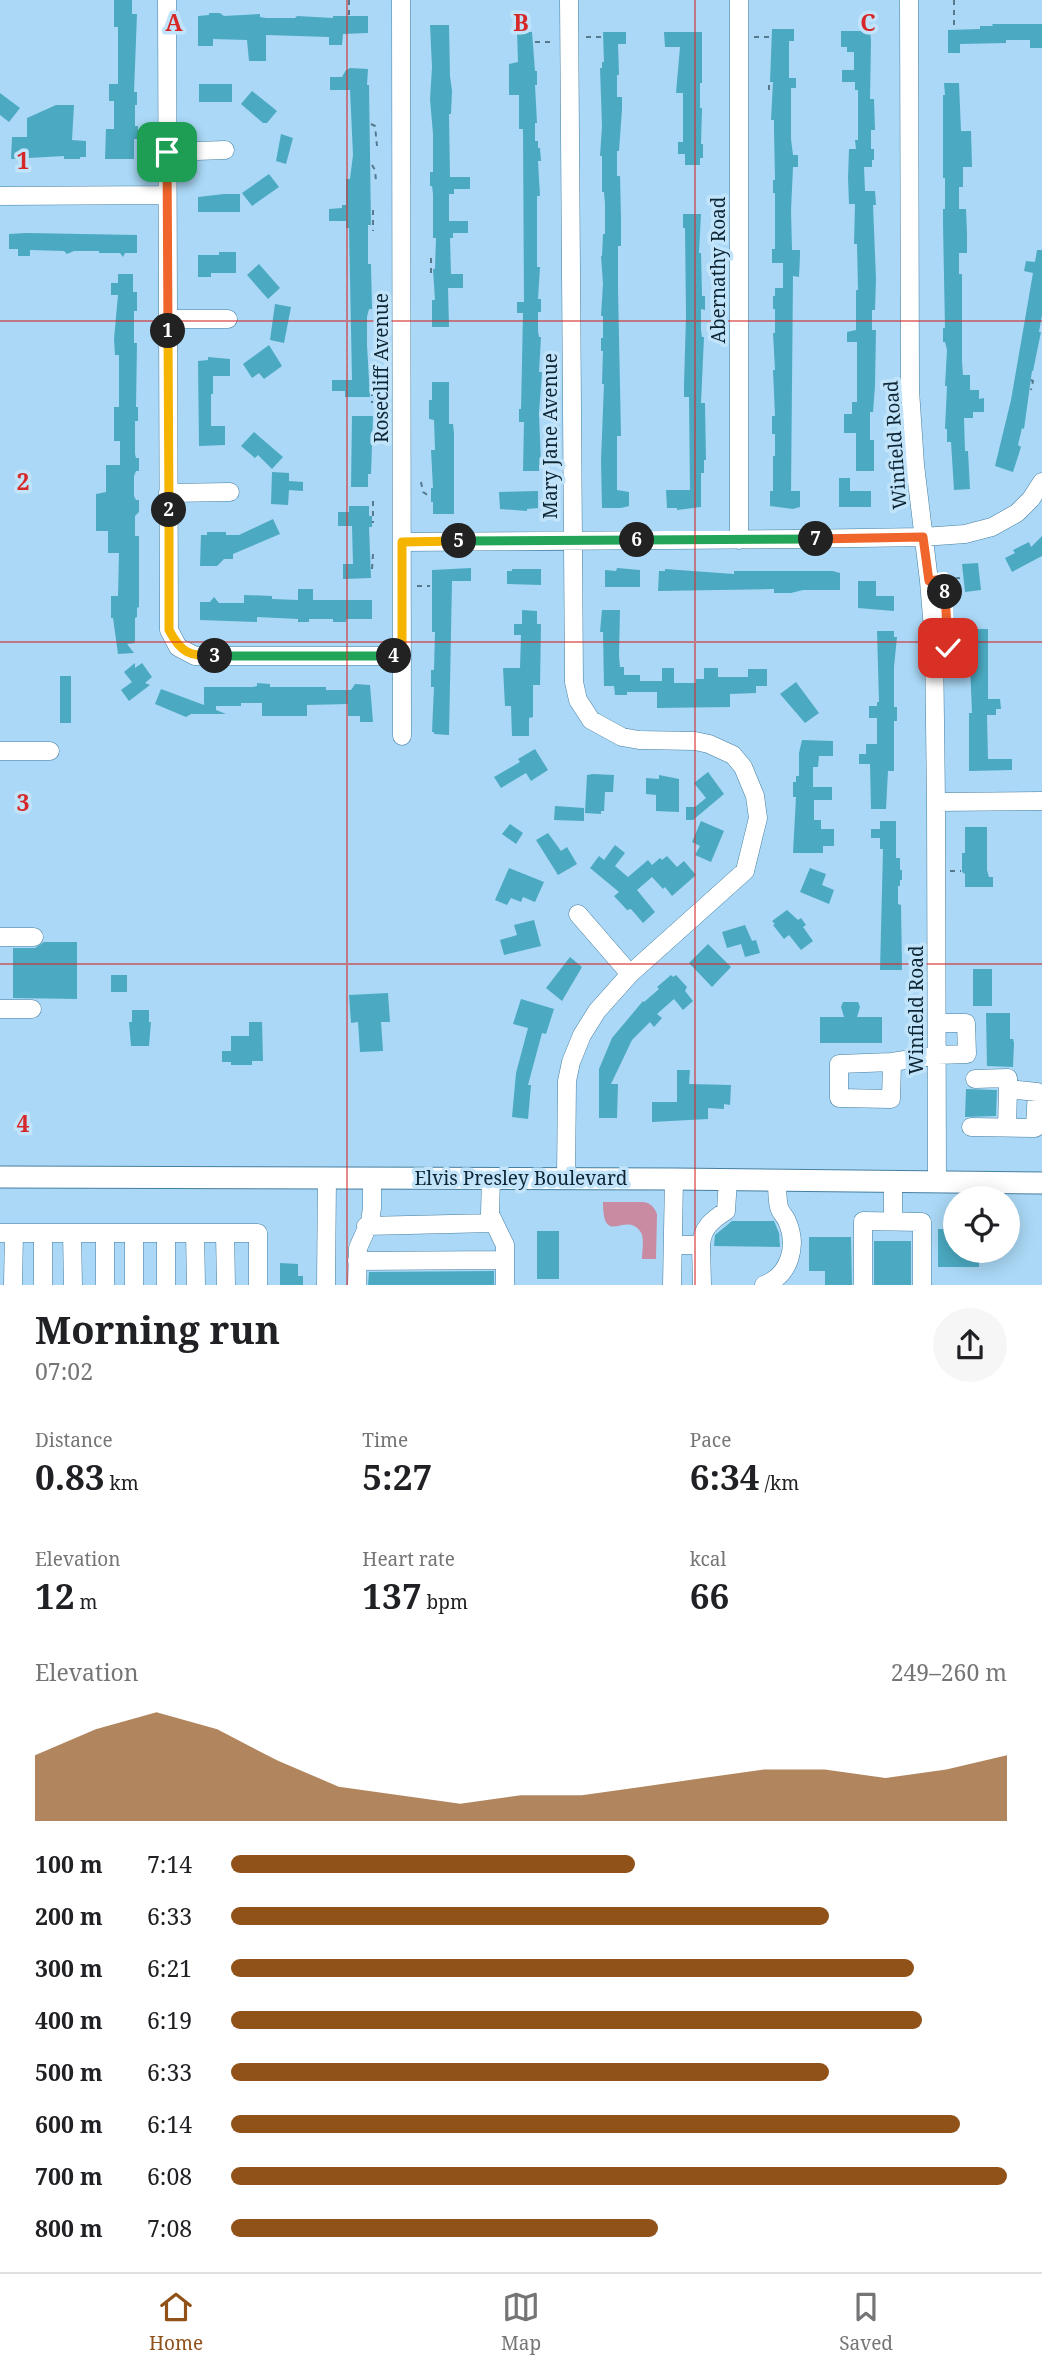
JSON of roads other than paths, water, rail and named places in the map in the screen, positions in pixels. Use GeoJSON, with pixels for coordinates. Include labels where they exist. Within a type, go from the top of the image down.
{"type":"FeatureCollection","features":[{"type":"Feature","properties":{"kind":"main road","name":"Elvis Presley Boulevard"},"geometry":{"type":"LineString","coordinates":[[0,1177],[674,1178],[1042,1183]]}},
{"type":"Feature","properties":{"kind":"street"},"geometry":{"type":"LineString","coordinates":[[167,0],[169,630],[178,647],[195,656],[402,656]]}},
{"type":"Feature","properties":{"kind":"street","name":"Rosecliff Avenue"},"geometry":{"type":"LineString","coordinates":[[401,0],[402,736]]}},
{"type":"Feature","properties":{"kind":"street","name":"Mary Jane Avenue"},"geometry":{"type":"LineString","coordinates":[[566,1178],[567,1081],[582,1035],[597,1011],[630,974],[741,875],[748,864],[758,818],[755,796],[743,767],[733,755],[695,741],[622,737],[594,723],[578,700],[574,682],[572,540],[569,0]]}},
{"type":"Feature","properties":{"kind":"street","name":"Abernathy Road"},"geometry":{"type":"LineString","coordinates":[[739,0],[739,540]]}},
{"type":"Feature","properties":{"kind":"street","name":"Winfield Road"},"geometry":{"type":"LineString","coordinates":[[909,0],[910,390],[934,642],[937,1181]]}},
{"type":"Feature","properties":{"kind":"street"},"geometry":{"type":"LineString","coordinates":[[167,152],[225,150]]}},
{"type":"Feature","properties":{"kind":"street"},"geometry":{"type":"LineString","coordinates":[[0,196],[167,195]]}},
{"type":"Feature","properties":{"kind":"street"},"geometry":{"type":"LineString","coordinates":[[168,319],[228,319]]}},
{"type":"Feature","properties":{"kind":"street"},"geometry":{"type":"LineString","coordinates":[[402,542],[739,540],[923,537],[973,533],[992,527],[1025,506],[1042,482]]}},
{"type":"Feature","properties":{"kind":"street"},"geometry":{"type":"LineString","coordinates":[[169,493],[230,492]]}},
{"type":"Feature","properties":{"kind":"street"},"geometry":{"type":"LineString","coordinates":[[0,751],[50,751]]}},
{"type":"Feature","properties":{"kind":"street"},"geometry":{"type":"LineString","coordinates":[[936,802],[1042,801]]}},
{"type":"Feature","properties":{"kind":"street"},"geometry":{"type":"LineString","coordinates":[[578,914],[630,974]]}},
{"type":"Feature","properties":{"kind":"street"},"geometry":{"type":"LineString","coordinates":[[0,937],[34,937]]}},
{"type":"Feature","properties":{"kind":"street"},"geometry":{"type":"LineString","coordinates":[[0,1009],[32,1009]]}},
{"type":"Feature","properties":{"kind":"street"},"geometry":{"type":"LineString","coordinates":[[892,1062],[937,1055],[967,1054],[966,1023],[937,1023]]}},
{"type":"Feature","properties":{"kind":"street"},"geometry":{"type":"LineString","coordinates":[[975,1079],[1008,1078],[1007,1128]]}},
{"type":"Feature","properties":{"kind":"street"},"geometry":{"type":"LineString","coordinates":[[971,1127],[1035,1128],[1039,1108],[1037,1092],[1008,1089]]}},
{"type":"Feature","properties":{"kind":"street"},"geometry":{"type":"LineString","coordinates":[[326,1285],[327,1178]]}},
{"type":"Feature","properties":{"kind":"street"},"geometry":{"type":"LineString","coordinates":[[357,1285],[358,1248],[372,1208],[372,1178]]}},
{"type":"Feature","properties":{"kind":"street"},"geometry":{"type":"LineString","coordinates":[[491,1178],[490,1214],[492,1223],[505,1245],[505,1285]]}},
{"type":"Feature","properties":{"kind":"street"},"geometry":{"type":"LineString","coordinates":[[674,1178],[673,1284],[702,1285],[702,1234],[706,1227],[726,1211],[728,1179]]}},
{"type":"Feature","properties":{"kind":"street"},"geometry":{"type":"LineString","coordinates":[[764,1285],[785,1270],[791,1258],[788,1222],[779,1208],[777,1180]]}},
{"type":"Feature","properties":{"kind":"street"},"geometry":{"type":"LineString","coordinates":[[893,1181],[893,1221]]}},
{"type":"Feature","properties":{"kind":"street"},"geometry":{"type":"LineString","coordinates":[[863,1285],[863,1221],[922,1222],[922,1285]]}},
{"type":"Feature","properties":{"kind":"street"},"geometry":{"type":"LineString","coordinates":[[366,1226],[492,1223]]}},
{"type":"Feature","properties":{"kind":"street"},"geometry":{"type":"LineString","coordinates":[[13,1285],[7,1233],[258,1233],[258,1285]]}},
{"type":"Feature","properties":{"kind":"street"},"geometry":{"type":"LineString","coordinates":[[43,1233],[43,1285]]}},
{"type":"Feature","properties":{"kind":"street"},"geometry":{"type":"LineString","coordinates":[[72,1233],[73,1285]]}},
{"type":"Feature","properties":{"kind":"street"},"geometry":{"type":"LineString","coordinates":[[105,1233],[105,1285]]}},
{"type":"Feature","properties":{"kind":"street"},"geometry":{"type":"LineString","coordinates":[[134,1233],[134,1285]]}},
{"type":"Feature","properties":{"kind":"street"},"geometry":{"type":"LineString","coordinates":[[166,1233],[166,1285]]}},
{"type":"Feature","properties":{"kind":"street"},"geometry":{"type":"LineString","coordinates":[[195,1233],[196,1285]]}},
{"type":"Feature","properties":{"kind":"street"},"geometry":{"type":"LineString","coordinates":[[225,1233],[226,1285]]}},
{"type":"Feature","properties":{"kind":"street"},"geometry":{"type":"LineString","coordinates":[[673,1245],[701,1245]]}},
{"type":"Feature","properties":{"kind":"street"},"geometry":{"type":"LineString","coordinates":[[358,1261],[505,1260]]}}]}
